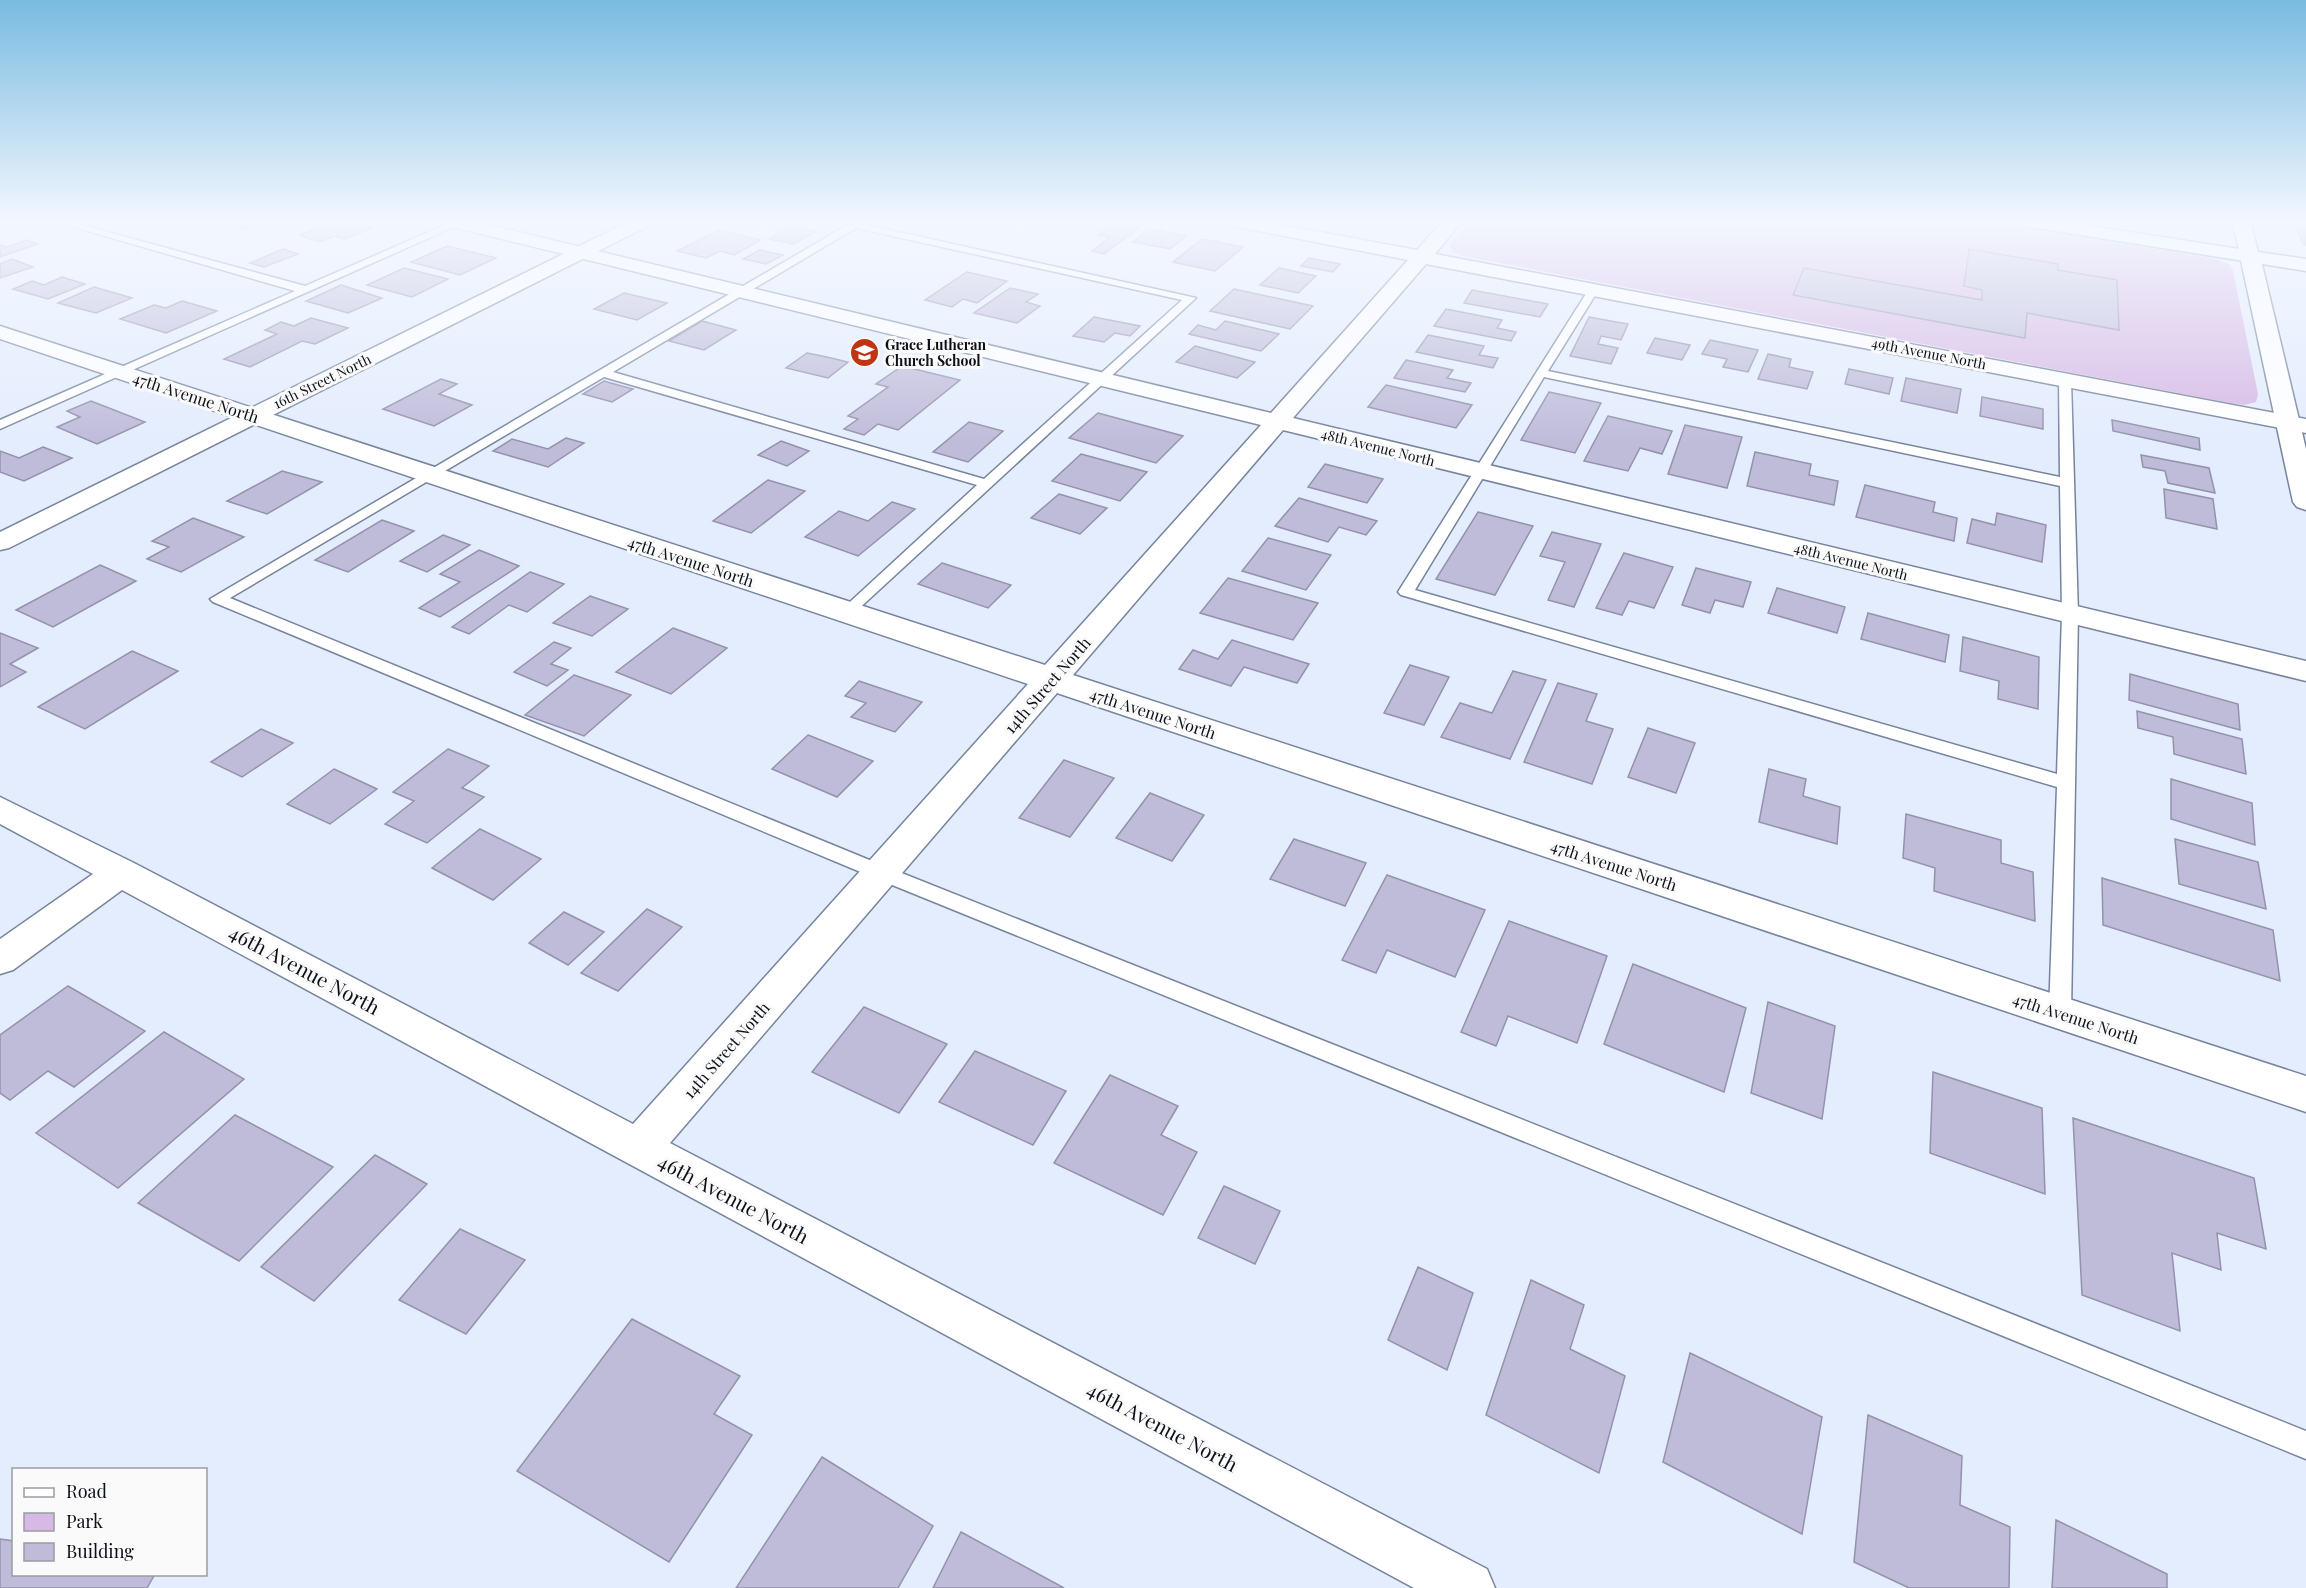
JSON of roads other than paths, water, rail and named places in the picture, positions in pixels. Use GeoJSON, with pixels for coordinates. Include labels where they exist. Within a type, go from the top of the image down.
{"type":"FeatureCollection","features":[{"type":"Feature","properties":{"kind":"street","name":"16th Street North"},"geometry":{"type":"LineString","coordinates":[[0,542],[495,295]]}},
{"type":"Feature","properties":{"kind":"street","name":"48th Avenue North"},"geometry":{"type":"LineString","coordinates":[[755,295],[2306,671]]}},
{"type":"Feature","properties":{"kind":"street","name":"14th Street North"},"geometry":{"type":"LineString","coordinates":[[640,1147],[1052,680],[1387,295]]}},
{"type":"Feature","properties":{"kind":"street","name":"49th Avenue North"},"geometry":{"type":"LineString","coordinates":[[1626,295],[2296,424]]}},
{"type":"Feature","properties":{"kind":"street"},"geometry":{"type":"LineString","coordinates":[[2261,295],[2296,424],[2306,502]]}},
{"type":"Feature","properties":{"kind":"street","name":"47th Avenue North"},"geometry":{"type":"LineString","coordinates":[[0,332],[2306,1094]]}},
{"type":"Feature","properties":{"kind":"street","name":"46th Avenue North"},"geometry":{"type":"LineString","coordinates":[[0,809],[1468,1588]]}},
{"type":"Feature","properties":{"kind":"street"},"geometry":{"type":"LineString","coordinates":[[0,959],[122,872]]}},
{"type":"Feature","properties":{"kind":"lane"},"geometry":{"type":"LineString","coordinates":[[0,425],[293,295]]}},
{"type":"Feature","properties":{"kind":"lane"},"geometry":{"type":"LineString","coordinates":[[737,295],[218,598],[882,873],[2306,1445]]}},
{"type":"Feature","properties":{"kind":"lane"},"geometry":{"type":"LineString","coordinates":[[847,612],[1190,298],[1177,295]]}},
{"type":"Feature","properties":{"kind":"lane"},"geometry":{"type":"LineString","coordinates":[[1590,295],[1406,592],[2066,783]]}},
{"type":"Feature","properties":{"kind":"lane"},"geometry":{"type":"LineString","coordinates":[[603,373],[987,484]]}},
{"type":"Feature","properties":{"kind":"lane"},"geometry":{"type":"LineString","coordinates":[[1541,373],[2068,483]]}},
{"type":"Feature","properties":{"kind":"lane"},"geometry":{"type":"LineString","coordinates":[[2060,1013],[2070,614],[2066,380]]}},
{"type":"Feature","properties":{"kind":"place","name":"Grace Lutheran Church School"},"geometry":{"type":"Point","coordinates":[864,352]}}]}
